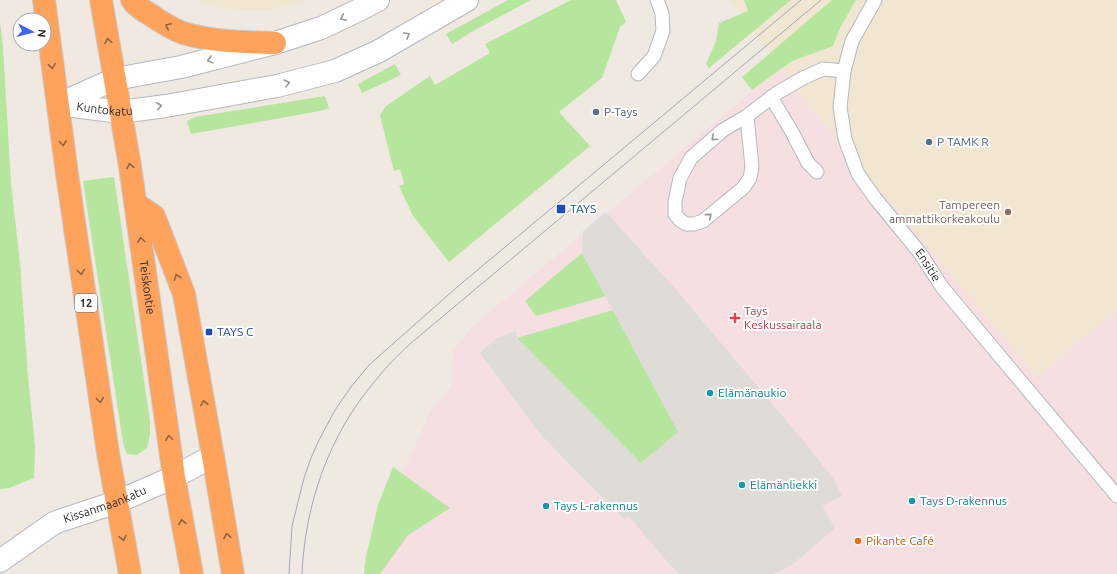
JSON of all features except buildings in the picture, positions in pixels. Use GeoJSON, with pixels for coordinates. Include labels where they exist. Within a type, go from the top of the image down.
{"type":"FeatureCollection","features":[{"type":"Feature","properties":{"kind":"highway","name":"12"},"geometry":{"type":"LineString","coordinates":[[44,0],[67,174],[107,445],[130,574]]}},
{"type":"Feature","properties":{"kind":"highway","name":"Teiskontie"},"geometry":{"type":"LineString","coordinates":[[101,0],[136,204],[174,476],[192,574]]}},
{"type":"Feature","properties":{"kind":"highway"},"geometry":{"type":"LineString","coordinates":[[132,0],[136,6],[162,23],[183,32],[207,38],[235,42],[275,43]]}},
{"type":"Feature","properties":{"kind":"highway"},"geometry":{"type":"LineString","coordinates":[[136,204],[154,216],[184,294],[233,574]]}},
{"type":"Feature","properties":{"kind":"street","name":"Kuntokatu"},"geometry":{"type":"LineString","coordinates":[[58,104],[115,79],[182,67],[275,43],[321,28],[378,0]]}},
{"type":"Feature","properties":{"kind":"street","name":"Kuntokatu"},"geometry":{"type":"LineString","coordinates":[[58,104],[120,112],[166,106],[277,86],[335,72],[379,51],[467,0]]}},
{"type":"Feature","properties":{"kind":"street","name":"Kissanmaankatu"},"geometry":{"type":"LineString","coordinates":[[0,562],[62,520],[117,502],[213,456]]}},
{"type":"Feature","properties":{"kind":"lane"},"geometry":{"type":"LineString","coordinates":[[638,74],[654,56],[663,31],[662,13],[657,0]]}},
{"type":"Feature","properties":{"kind":"lane","name":"Ensitie"},"geometry":{"type":"LineString","coordinates":[[875,0],[852,41],[844,71],[840,107],[845,139],[858,174],[875,198],[920,253],[942,287],[1117,496]]}},
{"type":"Feature","properties":{"kind":"lane"},"geometry":{"type":"LineString","coordinates":[[747,116],[752,167],[750,178],[743,188],[703,221],[694,224],[686,224],[675,214],[675,202],[680,178],[692,158],[723,130],[747,116],[777,93],[803,78],[823,69],[844,71]]}},
{"type":"Feature","properties":{"kind":"lane"},"geometry":{"type":"LineString","coordinates":[[771,97],[792,132],[808,163],[817,172]]}},
{"type":"Feature","properties":{"kind":"shaded area"},"geometry":{"type":"Polygon","coordinates":[[[197,0],[309,0],[270,10],[245,10],[217,8],[197,0]]]}},
{"type":"Feature","properties":{"kind":"shaded area","name":"Tampereen ammattikorkeakoulu"},"geometry":{"type":"Polygon","coordinates":[[[730,0],[1117,0],[1117,310],[1037,377],[816,114],[730,0]]]}},
{"type":"Feature","properties":{"kind":"shaded area","name":"Tays Keskussairaala"},"geometry":{"type":"Polygon","coordinates":[[[781,67],[816,114],[1037,377],[1117,310],[1117,574],[372,574],[378,528],[431,410],[451,388],[453,351],[473,326],[781,67]]]}},
{"type":"Feature","properties":{"kind":"shaded area","name":"Elämänaukio"},"geometry":{"type":"Polygon","coordinates":[[[606,212],[679,293],[800,437],[833,478],[842,496],[822,506],[835,528],[793,564],[774,574],[680,574],[670,565],[628,515],[625,520],[541,435],[480,353],[497,338],[516,331],[517,338],[641,463],[678,432],[582,253],[583,231],[606,212]]]}},
{"type":"Feature","properties":{"kind":"green space"},"geometry":{"type":"Polygon","coordinates":[[[508,0],[531,0],[452,44],[446,34],[508,0]]]}},
{"type":"Feature","properties":{"kind":"green space"},"geometry":{"type":"Polygon","coordinates":[[[571,0],[616,0],[626,22],[620,27],[602,78],[559,112],[590,146],[449,262],[413,216],[399,186],[404,184],[400,169],[394,171],[380,115],[386,106],[430,76],[435,85],[490,53],[485,44],[571,0]]]}},
{"type":"Feature","properties":{"kind":"green space"},"geometry":{"type":"Polygon","coordinates":[[[744,0],[791,0],[709,68],[706,64],[716,41],[719,23],[748,11],[744,0]]]}},
{"type":"Feature","properties":{"kind":"green space"},"geometry":{"type":"Polygon","coordinates":[[[832,0],[856,0],[840,28],[833,46],[792,61],[752,90],[742,77],[832,0]]]}},
{"type":"Feature","properties":{"kind":"green space"},"geometry":{"type":"Polygon","coordinates":[[[0,22],[3,47],[11,183],[20,263],[28,377],[35,446],[34,478],[9,488],[0,489],[0,22]]]}},
{"type":"Feature","properties":{"kind":"green space"},"geometry":{"type":"Polygon","coordinates":[[[395,64],[401,75],[362,93],[358,84],[395,64]]]}},
{"type":"Feature","properties":{"kind":"green space"},"geometry":{"type":"Polygon","coordinates":[[[325,96],[329,108],[320,111],[191,134],[187,121],[195,117],[325,96]]]}},
{"type":"Feature","properties":{"kind":"green space"},"geometry":{"type":"Polygon","coordinates":[[[114,177],[150,421],[150,435],[147,448],[137,455],[127,454],[123,443],[83,181],[114,177]]]}},
{"type":"Feature","properties":{"kind":"green space"},"geometry":{"type":"Polygon","coordinates":[[[582,253],[606,296],[536,316],[525,301],[582,253]]]}},
{"type":"Feature","properties":{"kind":"green space"},"geometry":{"type":"Polygon","coordinates":[[[613,310],[679,432],[641,464],[517,338],[613,310]]]}},
{"type":"Feature","properties":{"kind":"green space"},"geometry":{"type":"Polygon","coordinates":[[[393,467],[450,508],[408,535],[380,574],[364,574],[366,557],[378,505],[393,467]]]}},
{"type":"Feature","properties":{"kind":"tram line"},"geometry":{"type":"LineString","coordinates":[[289,574],[292,526],[304,478],[311,458],[335,410],[369,365],[456,288],[801,0]]}},
{"type":"Feature","properties":{"kind":"tram line"},"geometry":{"type":"LineString","coordinates":[[302,574],[304,548],[314,496],[332,447],[359,402],[388,366],[411,343],[821,0]]}},
{"type":"Feature","properties":{"kind":"place","name":"P-Tays"},"geometry":{"type":"Point","coordinates":[596,112]}},
{"type":"Feature","properties":{"kind":"place","name":"P TAMK R"},"geometry":{"type":"Point","coordinates":[929,142]}},
{"type":"Feature","properties":{"kind":"place","name":"TAYS"},"geometry":{"type":"Point","coordinates":[561,209]}},
{"type":"Feature","properties":{"kind":"place","name":"Tampereen ammattikorkeakoulu"},"geometry":{"type":"Point","coordinates":[1008,212]}},
{"type":"Feature","properties":{"kind":"place","name":"Tays Keskussairaala"},"geometry":{"type":"Point","coordinates":[735,318]}},
{"type":"Feature","properties":{"kind":"place","name":"TAYS C"},"geometry":{"type":"Point","coordinates":[209,332]}},
{"type":"Feature","properties":{"kind":"place","name":"Elämänaukio"},"geometry":{"type":"Point","coordinates":[710,393]}},
{"type":"Feature","properties":{"kind":"place","name":"Elämänliekki"},"geometry":{"type":"Point","coordinates":[742,485]}},
{"type":"Feature","properties":{"kind":"place","name":"Tays D-rakennus"},"geometry":{"type":"Point","coordinates":[912,501]}},
{"type":"Feature","properties":{"kind":"place","name":"Tays L-rakennus"},"geometry":{"type":"Point","coordinates":[546,506]}},
{"type":"Feature","properties":{"kind":"place","name":"Pikante Café"},"geometry":{"type":"Point","coordinates":[858,541]}}]}
